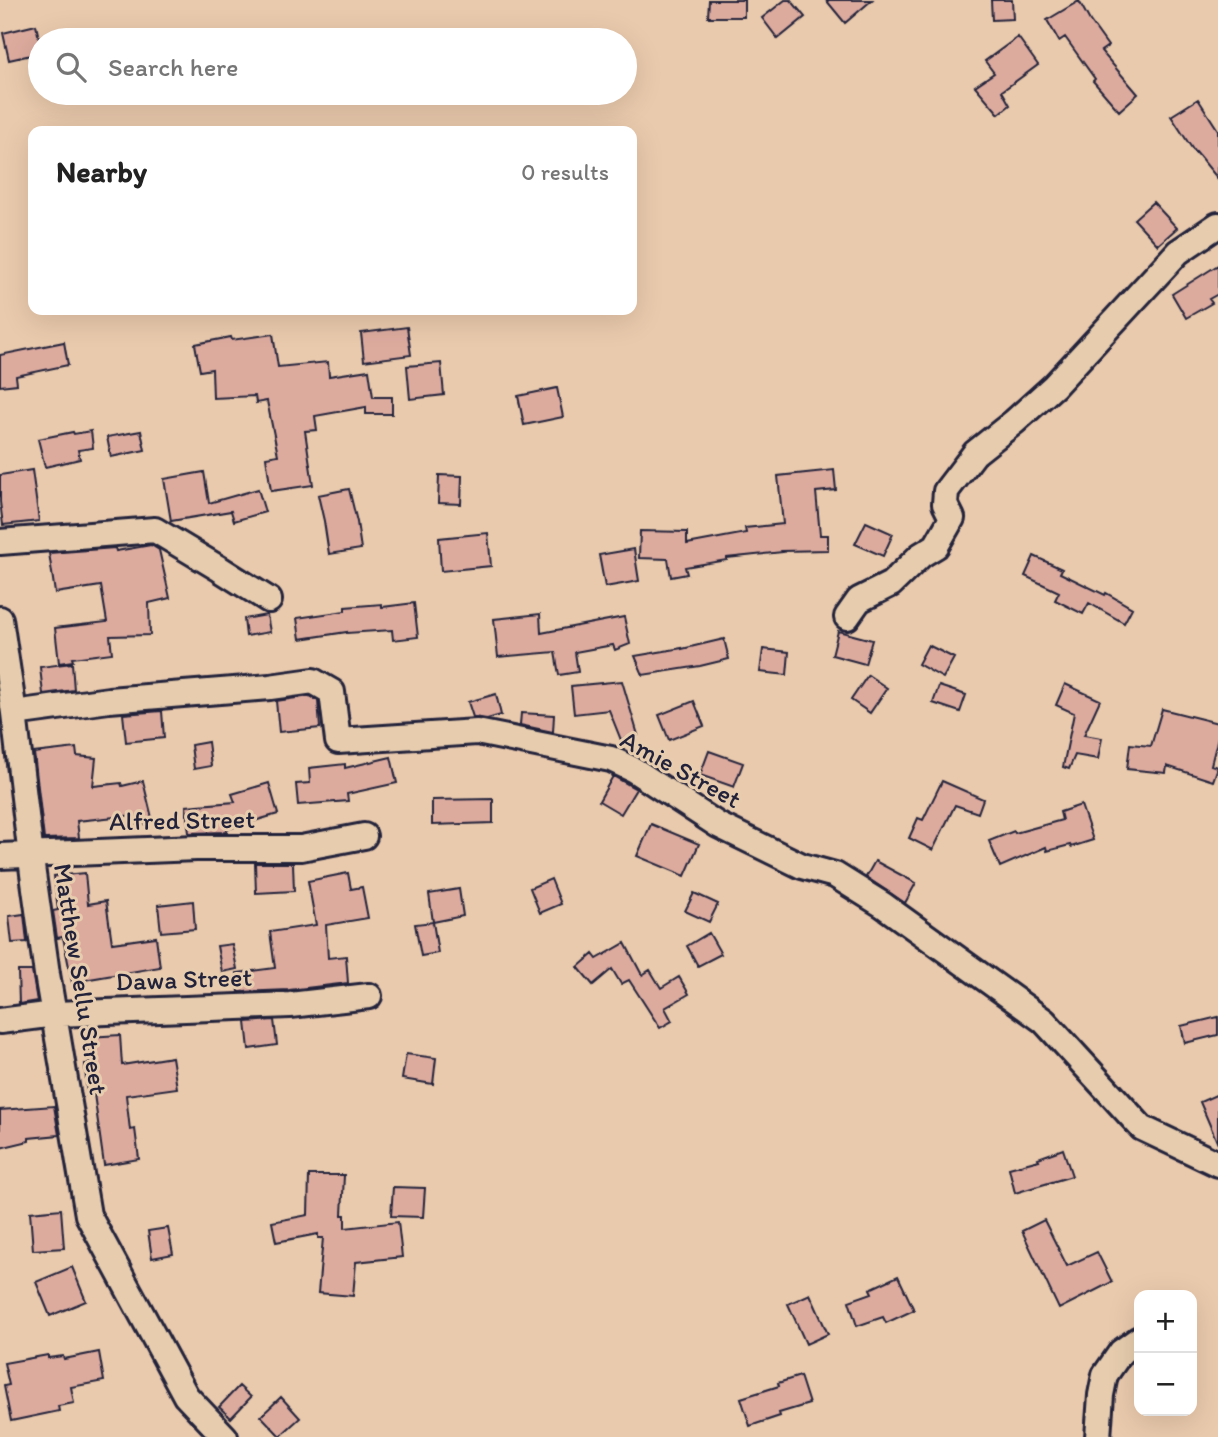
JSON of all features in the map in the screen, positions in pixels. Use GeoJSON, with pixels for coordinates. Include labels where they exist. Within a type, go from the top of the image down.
{"type":"FeatureCollection","features":[{"type":"Feature","properties":{"kind":"street"},"geometry":{"type":"LineString","coordinates":[[847,617],[859,600],[891,584],[921,555],[936,546],[952,518],[945,504],[946,491],[975,453],[1054,386],[1178,252],[1218,225]]}},
{"type":"Feature","properties":{"kind":"street"},"geometry":{"type":"LineString","coordinates":[[0,542],[155,530],[269,600]]}},
{"type":"Feature","properties":{"kind":"street","name":"Matthew Sellu Street"},"geometry":{"type":"LineString","coordinates":[[0,620],[47,974],[88,1214],[186,1396],[225,1437]]}},
{"type":"Feature","properties":{"kind":"street","name":"Amie Street"},"geometry":{"type":"LineString","coordinates":[[14,713],[109,700],[313,681],[332,692],[338,741],[477,732],[611,759],[634,770],[718,825],[802,866],[835,876],[883,905],[1044,1021],[1142,1128],[1218,1164]]}},
{"type":"Feature","properties":{"kind":"street","name":"Alfred Street"},"geometry":{"type":"LineString","coordinates":[[0,856],[196,848],[301,848],[364,836]]}},
{"type":"Feature","properties":{"kind":"street","name":"Dawa Street"},"geometry":{"type":"LineString","coordinates":[[0,1021],[55,1014],[290,1005],[369,996]]}},
{"type":"Feature","properties":{"kind":"street"},"geometry":{"type":"LineString","coordinates":[[1098,1437],[1105,1375],[1121,1352],[1134,1343]]}},
{"type":"Feature","properties":{"kind":"building"},"geometry":{"type":"Polygon","coordinates":[[[709,0],[744,0],[744,17],[708,17],[709,0]]]}},
{"type":"Feature","properties":{"kind":"building"},"geometry":{"type":"Polygon","coordinates":[[[785,0],[791,0],[805,17],[778,39],[762,18],[785,0]]]}},
{"type":"Feature","properties":{"kind":"building"},"geometry":{"type":"Polygon","coordinates":[[[826,0],[872,0],[845,23],[826,0]]]}},
{"type":"Feature","properties":{"kind":"building"},"geometry":{"type":"Polygon","coordinates":[[[991,0],[1012,0],[1013,19],[992,20],[991,0]]]}},
{"type":"Feature","properties":{"kind":"building"},"geometry":{"type":"Polygon","coordinates":[[[1079,1],[1108,46],[1101,51],[1138,94],[1119,111],[1093,81],[1095,79],[1065,37],[1059,41],[1047,20],[1079,1]]]}},
{"type":"Feature","properties":{"kind":"building"},"geometry":{"type":"Polygon","coordinates":[[[36,25],[37,28],[28,28],[28,56],[9,60],[3,33],[36,25]]]}},
{"type":"Feature","properties":{"kind":"building"},"geometry":{"type":"Polygon","coordinates":[[[1018,37],[1038,65],[1002,91],[1010,105],[999,114],[975,86],[994,73],[985,61],[1018,37]]]}},
{"type":"Feature","properties":{"kind":"building"},"geometry":{"type":"Polygon","coordinates":[[[1198,99],[1218,130],[1218,179],[1195,153],[1171,116],[1198,99]]]}},
{"type":"Feature","properties":{"kind":"building"},"geometry":{"type":"Polygon","coordinates":[[[1153,202],[1177,228],[1158,245],[1134,219],[1153,202]]]}},
{"type":"Feature","properties":{"kind":"building"},"geometry":{"type":"Polygon","coordinates":[[[1218,265],[1218,294],[1209,299],[1212,303],[1186,318],[1172,294],[1218,265]]]}},
{"type":"Feature","properties":{"kind":"building"},"geometry":{"type":"Polygon","coordinates":[[[407,327],[411,355],[364,361],[361,333],[407,327]]]}},
{"type":"Feature","properties":{"kind":"building"},"geometry":{"type":"Polygon","coordinates":[[[273,334],[278,367],[328,362],[329,376],[369,370],[373,397],[392,397],[392,414],[366,414],[366,407],[315,416],[317,430],[305,431],[313,485],[271,491],[266,457],[278,455],[267,401],[256,403],[255,396],[213,398],[212,369],[200,371],[195,344],[231,337],[232,340],[273,334]]]}},
{"type":"Feature","properties":{"kind":"building"},"geometry":{"type":"Polygon","coordinates":[[[64,342],[68,365],[16,376],[17,384],[0,386],[0,355],[64,342]]]}},
{"type":"Feature","properties":{"kind":"building"},"geometry":{"type":"Polygon","coordinates":[[[441,363],[444,395],[410,399],[407,366],[441,363]]]}},
{"type":"Feature","properties":{"kind":"building"},"geometry":{"type":"Polygon","coordinates":[[[557,388],[563,417],[524,425],[518,396],[557,388]]]}},
{"type":"Feature","properties":{"kind":"building"},"geometry":{"type":"Polygon","coordinates":[[[91,431],[93,448],[78,450],[80,459],[45,467],[38,439],[91,431]]]}},
{"type":"Feature","properties":{"kind":"building"},"geometry":{"type":"Polygon","coordinates":[[[141,431],[145,450],[111,457],[107,437],[141,431]]]}},
{"type":"Feature","properties":{"kind":"building"},"geometry":{"type":"Polygon","coordinates":[[[32,470],[39,521],[3,525],[0,475],[32,470]]]}},
{"type":"Feature","properties":{"kind":"building"},"geometry":{"type":"Polygon","coordinates":[[[834,470],[836,490],[816,492],[820,535],[828,535],[828,550],[782,551],[727,558],[685,567],[687,574],[671,577],[668,559],[639,558],[640,531],[687,532],[687,544],[746,533],[745,528],[783,524],[778,476],[834,470]]]}},
{"type":"Feature","properties":{"kind":"building"},"geometry":{"type":"Polygon","coordinates":[[[204,472],[209,503],[258,489],[265,512],[234,521],[231,511],[171,521],[164,479],[204,472]]]}},
{"type":"Feature","properties":{"kind":"building"},"geometry":{"type":"Polygon","coordinates":[[[439,475],[462,476],[461,504],[438,503],[439,475]]]}},
{"type":"Feature","properties":{"kind":"building"},"geometry":{"type":"Polygon","coordinates":[[[349,489],[361,549],[329,554],[318,495],[349,489]]]}},
{"type":"Feature","properties":{"kind":"building"},"geometry":{"type":"Polygon","coordinates":[[[866,522],[893,534],[883,556],[855,544],[866,522]]]}},
{"type":"Feature","properties":{"kind":"building"},"geometry":{"type":"Polygon","coordinates":[[[488,533],[491,566],[441,571],[439,538],[488,533]]]}},
{"type":"Feature","properties":{"kind":"building"},"geometry":{"type":"Polygon","coordinates":[[[151,545],[159,550],[170,598],[149,603],[150,635],[110,636],[112,653],[72,658],[73,661],[59,663],[55,628],[107,622],[101,586],[55,593],[49,553],[115,548],[116,551],[151,545]]]}},
{"type":"Feature","properties":{"kind":"building"},"geometry":{"type":"Polygon","coordinates":[[[634,549],[639,581],[605,587],[599,555],[634,549]]]}},
{"type":"Feature","properties":{"kind":"building"},"geometry":{"type":"Polygon","coordinates":[[[1034,556],[1062,569],[1060,573],[1105,595],[1106,593],[1132,608],[1124,623],[1089,603],[1083,614],[1055,600],[1059,592],[1025,576],[1034,556]]]}},
{"type":"Feature","properties":{"kind":"building"},"geometry":{"type":"Polygon","coordinates":[[[414,603],[418,637],[393,640],[392,630],[347,632],[300,639],[297,618],[345,611],[345,607],[382,604],[382,607],[414,603]]]}},
{"type":"Feature","properties":{"kind":"building"},"geometry":{"type":"Polygon","coordinates":[[[540,614],[541,633],[624,617],[630,644],[615,650],[613,645],[575,652],[578,672],[559,675],[555,652],[498,657],[494,619],[540,614]]]}},
{"type":"Feature","properties":{"kind":"building"},"geometry":{"type":"Polygon","coordinates":[[[267,615],[270,632],[246,636],[244,619],[267,615]]]}},
{"type":"Feature","properties":{"kind":"building"},"geometry":{"type":"Polygon","coordinates":[[[838,631],[872,640],[865,664],[832,655],[838,631]]]}},
{"type":"Feature","properties":{"kind":"building"},"geometry":{"type":"Polygon","coordinates":[[[724,639],[729,659],[700,666],[643,675],[635,656],[682,649],[724,639]]]}},
{"type":"Feature","properties":{"kind":"building"},"geometry":{"type":"Polygon","coordinates":[[[928,645],[954,658],[943,678],[918,664],[928,645]]]}},
{"type":"Feature","properties":{"kind":"building"},"geometry":{"type":"Polygon","coordinates":[[[763,649],[789,652],[787,675],[760,672],[763,649]]]}},
{"type":"Feature","properties":{"kind":"building"},"geometry":{"type":"Polygon","coordinates":[[[72,663],[74,690],[43,694],[40,667],[72,663]]]}},
{"type":"Feature","properties":{"kind":"building"},"geometry":{"type":"Polygon","coordinates":[[[868,675],[887,688],[870,713],[851,700],[868,675]]]}},
{"type":"Feature","properties":{"kind":"building"},"geometry":{"type":"Polygon","coordinates":[[[622,681],[638,735],[621,740],[609,710],[574,714],[571,686],[622,681]]]}},
{"type":"Feature","properties":{"kind":"building"},"geometry":{"type":"Polygon","coordinates":[[[1065,684],[1100,700],[1084,735],[1102,738],[1098,759],[1075,755],[1069,769],[1063,767],[1074,713],[1056,705],[1065,684]]]}},
{"type":"Feature","properties":{"kind":"building"},"geometry":{"type":"Polygon","coordinates":[[[939,686],[966,695],[960,712],[933,703],[939,686]]]}},
{"type":"Feature","properties":{"kind":"building"},"geometry":{"type":"Polygon","coordinates":[[[496,694],[501,715],[487,719],[473,717],[468,702],[496,694]]]}},
{"type":"Feature","properties":{"kind":"building"},"geometry":{"type":"Polygon","coordinates":[[[310,696],[318,701],[320,728],[279,732],[276,701],[310,696]]]}},
{"type":"Feature","properties":{"kind":"building"},"geometry":{"type":"Polygon","coordinates":[[[694,701],[704,726],[669,740],[659,715],[694,701]]]}},
{"type":"Feature","properties":{"kind":"building"},"geometry":{"type":"Polygon","coordinates":[[[1162,709],[1218,723],[1218,737],[1211,765],[1218,767],[1213,781],[1167,766],[1166,773],[1127,769],[1130,744],[1151,746],[1162,709]]]}},
{"type":"Feature","properties":{"kind":"building"},"geometry":{"type":"Polygon","coordinates":[[[162,711],[164,738],[126,742],[123,714],[162,711]]]}},
{"type":"Feature","properties":{"kind":"building"},"geometry":{"type":"Polygon","coordinates":[[[521,713],[554,715],[553,732],[520,725],[521,713]]]}},
{"type":"Feature","properties":{"kind":"building"},"geometry":{"type":"Polygon","coordinates":[[[208,742],[211,766],[194,769],[191,745],[208,742]]]}},
{"type":"Feature","properties":{"kind":"building"},"geometry":{"type":"Polygon","coordinates":[[[76,748],[77,756],[96,758],[93,786],[121,783],[122,786],[143,781],[153,822],[136,826],[134,815],[77,821],[79,838],[44,839],[34,753],[76,748]]]}},
{"type":"Feature","properties":{"kind":"building"},"geometry":{"type":"Polygon","coordinates":[[[709,751],[743,763],[734,787],[700,775],[709,751]]]}},
{"type":"Feature","properties":{"kind":"building"},"geometry":{"type":"Polygon","coordinates":[[[391,757],[397,783],[347,794],[348,801],[298,805],[296,784],[310,783],[309,768],[345,764],[345,768],[391,757]]]}},
{"type":"Feature","properties":{"kind":"building"},"geometry":{"type":"Polygon","coordinates":[[[613,776],[636,789],[621,814],[599,801],[613,776]]]}},
{"type":"Feature","properties":{"kind":"building"},"geometry":{"type":"Polygon","coordinates":[[[942,781],[983,799],[978,813],[955,805],[933,850],[909,838],[918,818],[923,820],[942,781]]]}},
{"type":"Feature","properties":{"kind":"building"},"geometry":{"type":"Polygon","coordinates":[[[269,783],[278,814],[227,829],[227,832],[189,833],[186,806],[235,802],[232,794],[269,783]]]}},
{"type":"Feature","properties":{"kind":"building"},"geometry":{"type":"Polygon","coordinates":[[[493,799],[493,823],[432,825],[432,800],[493,799]]]}},
{"type":"Feature","properties":{"kind":"building"},"geometry":{"type":"Polygon","coordinates":[[[1081,805],[1093,840],[1047,851],[1046,847],[1000,867],[989,841],[1014,831],[1015,833],[1062,820],[1060,812],[1081,805]]]}},
{"type":"Feature","properties":{"kind":"building"},"geometry":{"type":"Polygon","coordinates":[[[651,824],[699,844],[685,876],[637,856],[651,824]]]}},
{"type":"Feature","properties":{"kind":"building"},"geometry":{"type":"Polygon","coordinates":[[[875,861],[916,883],[905,903],[866,877],[875,861]]]}},
{"type":"Feature","properties":{"kind":"building"},"geometry":{"type":"Polygon","coordinates":[[[255,863],[293,863],[294,891],[256,893],[255,863]]]}},
{"type":"Feature","properties":{"kind":"building"},"geometry":{"type":"Polygon","coordinates":[[[85,873],[88,904],[106,901],[112,943],[156,937],[160,967],[72,982],[63,937],[57,938],[53,911],[58,910],[54,876],[85,873]]]}},
{"type":"Feature","properties":{"kind":"building"},"geometry":{"type":"Polygon","coordinates":[[[348,873],[351,889],[362,887],[368,918],[326,925],[328,958],[346,956],[348,983],[289,990],[239,992],[237,973],[275,968],[270,932],[316,925],[308,881],[348,873]]]}},
{"type":"Feature","properties":{"kind":"building"},"geometry":{"type":"Polygon","coordinates":[[[551,879],[561,904],[540,913],[530,888],[551,879]]]}},
{"type":"Feature","properties":{"kind":"building"},"geometry":{"type":"Polygon","coordinates":[[[459,889],[463,916],[433,922],[429,894],[459,889]]]}},
{"type":"Feature","properties":{"kind":"building"},"geometry":{"type":"Polygon","coordinates":[[[694,893],[718,904],[709,922],[685,911],[694,893]]]}},
{"type":"Feature","properties":{"kind":"building"},"geometry":{"type":"Polygon","coordinates":[[[193,901],[195,929],[161,932],[158,905],[193,901]]]}},
{"type":"Feature","properties":{"kind":"building"},"geometry":{"type":"Polygon","coordinates":[[[24,914],[27,942],[12,943],[9,916],[24,914]]]}},
{"type":"Feature","properties":{"kind":"building"},"geometry":{"type":"Polygon","coordinates":[[[433,922],[438,953],[421,956],[415,924],[433,922]]]}},
{"type":"Feature","properties":{"kind":"building"},"geometry":{"type":"Polygon","coordinates":[[[709,933],[721,954],[698,966],[687,946],[709,933]]]}},
{"type":"Feature","properties":{"kind":"building"},"geometry":{"type":"Polygon","coordinates":[[[625,943],[642,975],[650,970],[661,988],[679,977],[689,994],[665,1008],[672,1021],[660,1028],[629,980],[621,984],[612,969],[593,985],[578,967],[593,954],[597,959],[625,943]]]}},
{"type":"Feature","properties":{"kind":"building"},"geometry":{"type":"Polygon","coordinates":[[[232,944],[237,969],[222,972],[217,946],[232,944]]]}},
{"type":"Feature","properties":{"kind":"building"},"geometry":{"type":"Polygon","coordinates":[[[18,971],[32,971],[37,1001],[19,1004],[18,971]]]}},
{"type":"Feature","properties":{"kind":"building"},"geometry":{"type":"Polygon","coordinates":[[[1218,1017],[1218,1035],[1185,1043],[1181,1026],[1218,1017]]]}},
{"type":"Feature","properties":{"kind":"building"},"geometry":{"type":"Polygon","coordinates":[[[274,1020],[277,1045],[249,1049],[246,1022],[274,1020]]]}},
{"type":"Feature","properties":{"kind":"building"},"geometry":{"type":"Polygon","coordinates":[[[120,1035],[122,1065],[172,1057],[177,1088],[126,1095],[130,1130],[135,1129],[139,1159],[104,1165],[94,1094],[87,1095],[85,1064],[90,1064],[88,1037],[120,1035]]]}},
{"type":"Feature","properties":{"kind":"building"},"geometry":{"type":"Polygon","coordinates":[[[406,1054],[436,1058],[433,1084],[402,1079],[406,1054]]]}},
{"type":"Feature","properties":{"kind":"building"},"geometry":{"type":"Polygon","coordinates":[[[1218,1094],[1218,1144],[1200,1102],[1218,1094]]]}},
{"type":"Feature","properties":{"kind":"building"},"geometry":{"type":"Polygon","coordinates":[[[54,1106],[59,1135],[29,1138],[29,1141],[0,1148],[0,1110],[54,1106]]]}},
{"type":"Feature","properties":{"kind":"building"},"geometry":{"type":"Polygon","coordinates":[[[1063,1149],[1072,1176],[1015,1193],[1009,1168],[1039,1160],[1038,1158],[1063,1149]]]}},
{"type":"Feature","properties":{"kind":"building"},"geometry":{"type":"Polygon","coordinates":[[[309,1175],[344,1175],[342,1215],[345,1215],[345,1228],[398,1222],[402,1257],[356,1262],[353,1296],[318,1293],[323,1238],[318,1238],[318,1234],[276,1242],[272,1222],[308,1215],[309,1175]]]}},
{"type":"Feature","properties":{"kind":"building"},"geometry":{"type":"Polygon","coordinates":[[[393,1187],[425,1188],[423,1217],[391,1216],[393,1187]]]}},
{"type":"Feature","properties":{"kind":"building"},"geometry":{"type":"Polygon","coordinates":[[[61,1209],[64,1248],[33,1250],[30,1212],[61,1209]]]}},
{"type":"Feature","properties":{"kind":"building"},"geometry":{"type":"Polygon","coordinates":[[[1044,1220],[1067,1266],[1097,1252],[1112,1282],[1059,1309],[1022,1231],[1044,1220]]]}},
{"type":"Feature","properties":{"kind":"building"},"geometry":{"type":"Polygon","coordinates":[[[168,1228],[173,1254],[152,1258],[148,1231],[168,1228]]]}},
{"type":"Feature","properties":{"kind":"building"},"geometry":{"type":"Polygon","coordinates":[[[72,1267],[86,1301],[50,1316],[36,1282],[72,1267]]]}},
{"type":"Feature","properties":{"kind":"building"},"geometry":{"type":"Polygon","coordinates":[[[898,1276],[914,1310],[886,1323],[883,1317],[857,1326],[849,1301],[872,1293],[870,1289],[898,1276]]]}},
{"type":"Feature","properties":{"kind":"building"},"geometry":{"type":"Polygon","coordinates":[[[810,1294],[828,1334],[806,1344],[788,1304],[810,1294]]]}},
{"type":"Feature","properties":{"kind":"building"},"geometry":{"type":"Polygon","coordinates":[[[99,1352],[104,1381],[71,1387],[74,1403],[58,1406],[59,1411],[11,1421],[4,1386],[9,1385],[4,1363],[48,1355],[48,1358],[63,1356],[64,1359],[99,1352]]]}},
{"type":"Feature","properties":{"kind":"building"},"geometry":{"type":"Polygon","coordinates":[[[800,1376],[809,1404],[750,1426],[741,1398],[800,1376]]]}},
{"type":"Feature","properties":{"kind":"building"},"geometry":{"type":"Polygon","coordinates":[[[239,1386],[251,1397],[231,1418],[219,1407],[239,1386]]]}},
{"type":"Feature","properties":{"kind":"building"},"geometry":{"type":"Polygon","coordinates":[[[281,1397],[300,1418],[280,1436],[261,1416],[281,1397]]]}}]}
